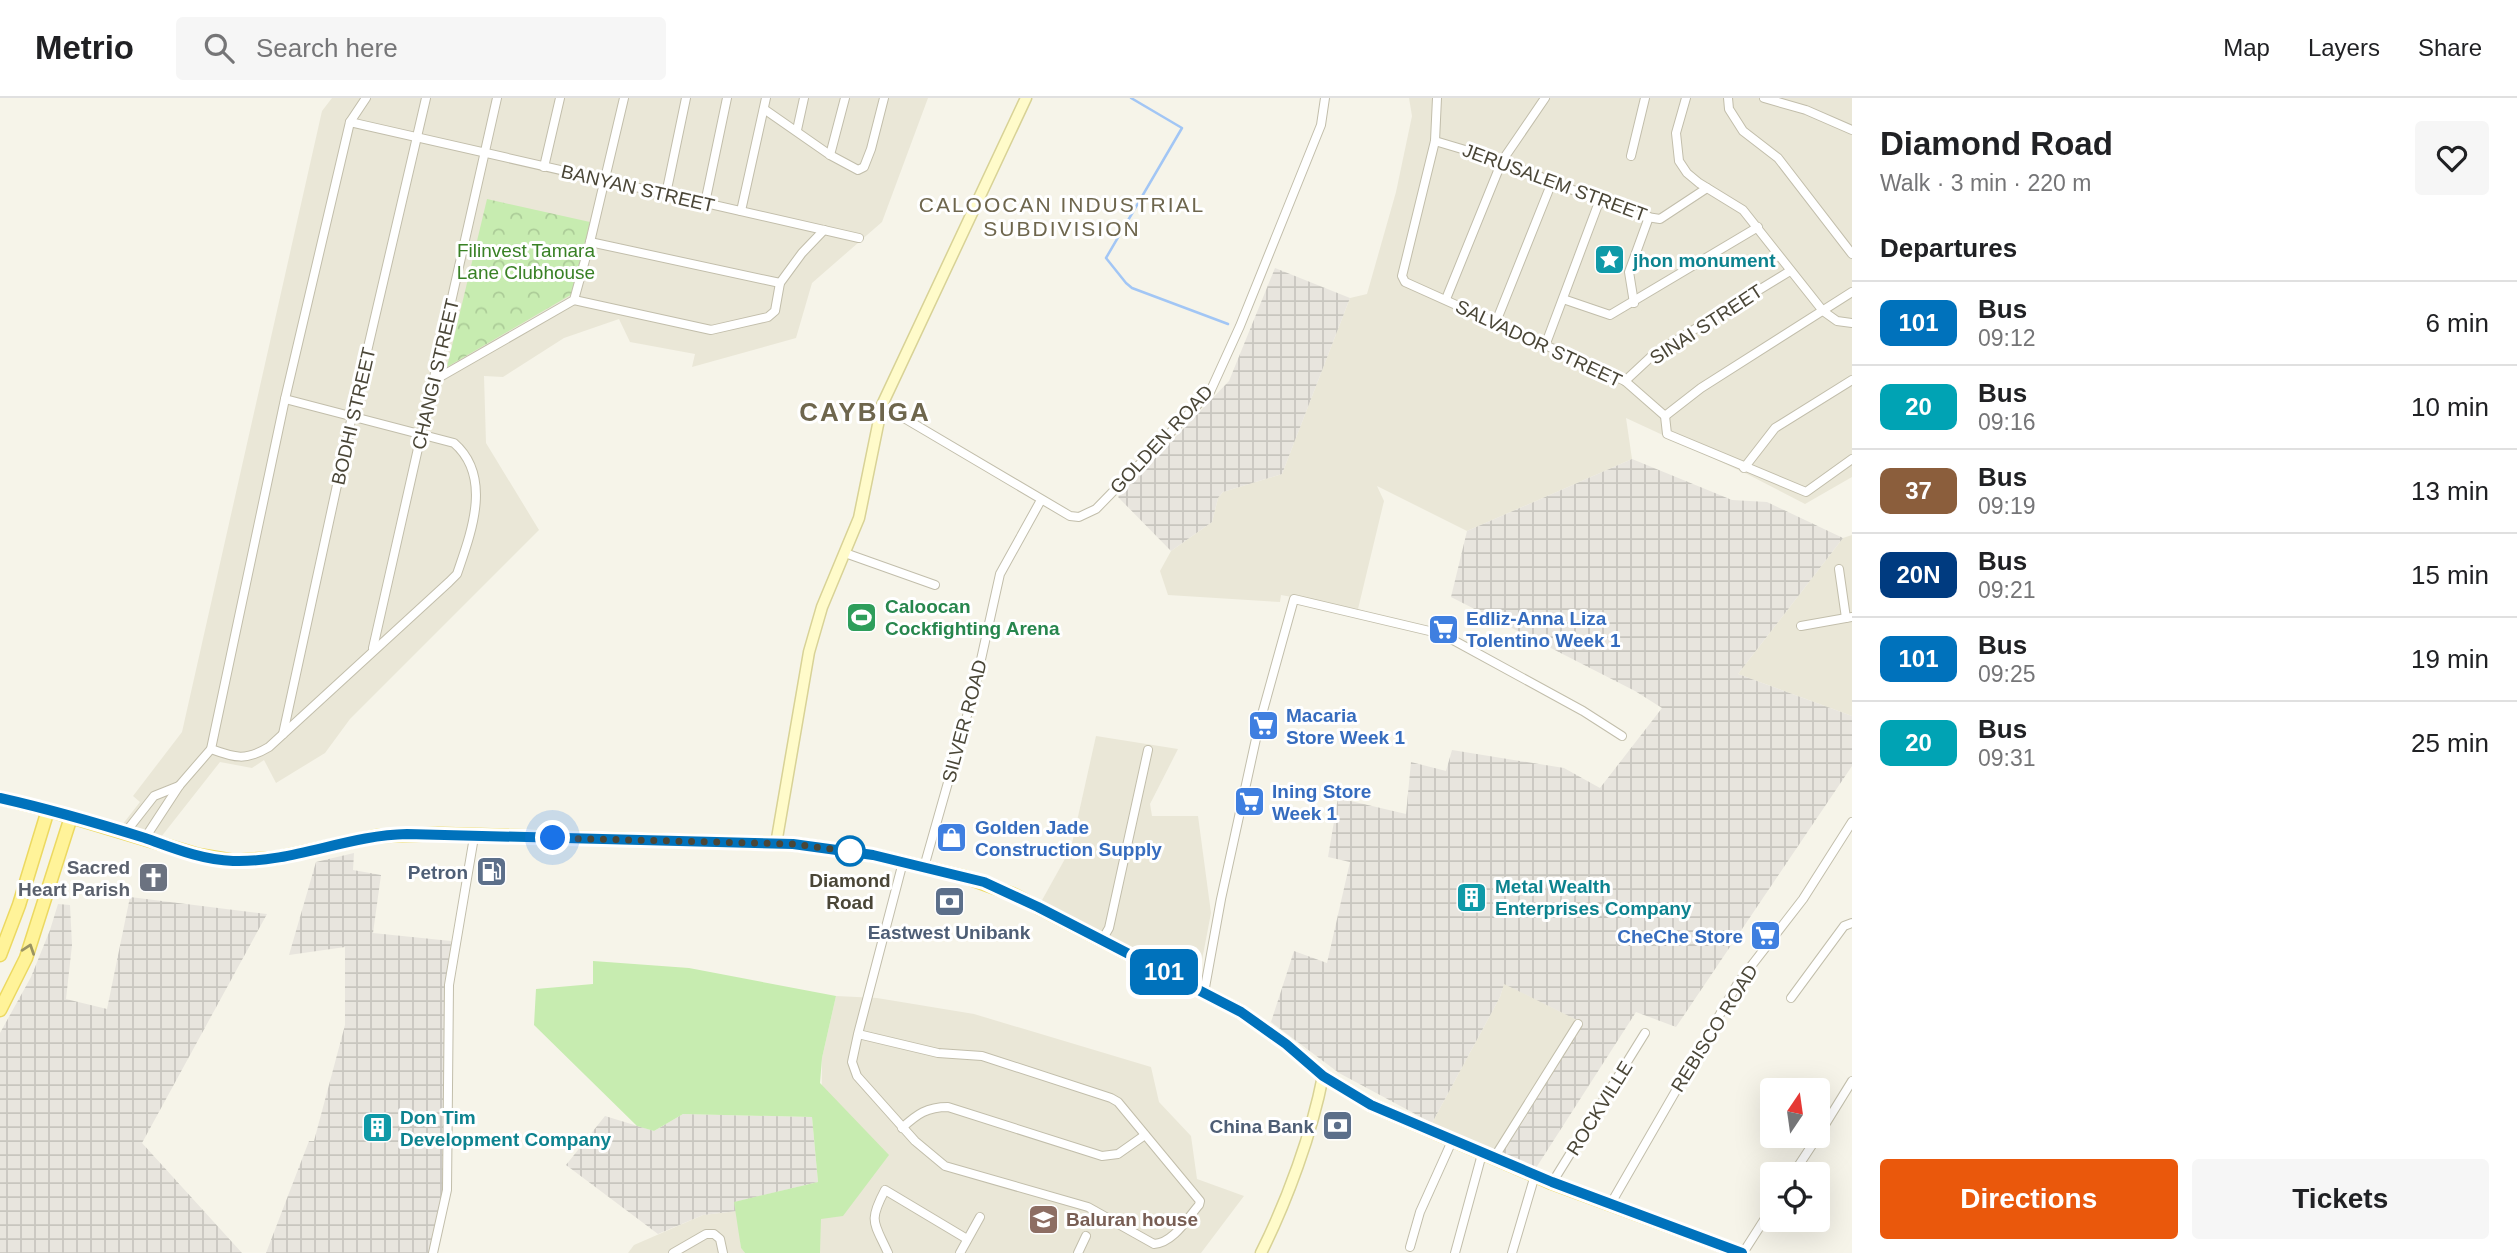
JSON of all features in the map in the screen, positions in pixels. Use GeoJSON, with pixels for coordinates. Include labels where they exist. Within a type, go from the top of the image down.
{"type":"FeatureCollection","features":[{"type":"Feature","properties":{"kind":"main road"},"geometry":{"type":"LineString","coordinates":[[776,844],[809,652],[822,607],[859,518],[882,405],[1026,98]]}},
{"type":"Feature","properties":{"kind":"main road"},"geometry":{"type":"LineString","coordinates":[[0,798],[198,855],[234,861],[276,858],[377,835],[407,834],[776,844],[825,847],[903,862],[984,882],[1102,940],[1259,1024],[1323,1076],[1371,1105],[1552,1182],[1742,1253]]}},
{"type":"Feature","properties":{"kind":"main road"},"geometry":{"type":"LineString","coordinates":[[0,955],[48,810]]}},
{"type":"Feature","properties":{"kind":"main road"},"geometry":{"type":"LineString","coordinates":[[0,1010],[26,958],[71,817]]}},
{"type":"Feature","properties":{"kind":"main road"},"geometry":{"type":"LineString","coordinates":[[44,825],[66,833]]}},
{"type":"Feature","properties":{"kind":"main road"},"geometry":{"type":"LineString","coordinates":[[1261,1253],[1307,1140],[1323,1076]]}},
{"type":"Feature","properties":{"kind":"street"},"geometry":{"type":"LineString","coordinates":[[145,838],[179,786],[211,749],[285,399],[350,122],[366,98]]}},
{"type":"Feature","properties":{"kind":"street","name":"BODHI STREET"},"geometry":{"type":"LineString","coordinates":[[283,734],[352,416],[426,98]]}},
{"type":"Feature","properties":{"kind":"street","name":"CHANGI STREET"},"geometry":{"type":"LineString","coordinates":[[373,649],[497,98]]}},
{"type":"Feature","properties":{"kind":"street"},"geometry":{"type":"LineString","coordinates":[[544,167],[560,98]]}},
{"type":"Feature","properties":{"kind":"street"},"geometry":{"type":"LineString","coordinates":[[574,300],[624,98]]}},
{"type":"Feature","properties":{"kind":"street"},"geometry":{"type":"LineString","coordinates":[[666,194],[686,98]]}},
{"type":"Feature","properties":{"kind":"street"},"geometry":{"type":"LineString","coordinates":[[705,203],[727,98]]}},
{"type":"Feature","properties":{"kind":"street"},"geometry":{"type":"LineString","coordinates":[[741,211],[766,98]]}},
{"type":"Feature","properties":{"kind":"street"},"geometry":{"type":"LineString","coordinates":[[797,130],[804,98]]}},
{"type":"Feature","properties":{"kind":"street"},"geometry":{"type":"LineString","coordinates":[[831,155],[845,98]]}},
{"type":"Feature","properties":{"kind":"street"},"geometry":{"type":"LineString","coordinates":[[764,109],[831,155],[858,170],[864,167],[871,149],[884,98]]}},
{"type":"Feature","properties":{"kind":"street","name":"GOLDEN ROAD"},"geometry":{"type":"LineString","coordinates":[[882,405],[1070,516],[1088,514],[1128,477],[1210,392],[1240,326],[1321,125],[1325,98]]}},
{"type":"Feature","properties":{"kind":"street"},"geometry":{"type":"LineString","coordinates":[[1436,141],[1437,98]]}},
{"type":"Feature","properties":{"kind":"street"},"geometry":{"type":"LineString","coordinates":[[1446,299],[1502,161],[1545,98]]}},
{"type":"Feature","properties":{"kind":"street"},"geometry":{"type":"LineString","coordinates":[[1631,156],[1645,98]]}},
{"type":"Feature","properties":{"kind":"street"},"geometry":{"type":"LineString","coordinates":[[1686,98],[1676,133],[1679,161],[1687,173],[1743,210],[1823,311],[1837,321],[1852,323]]}},
{"type":"Feature","properties":{"kind":"street"},"geometry":{"type":"LineString","coordinates":[[1728,98],[1729,109],[1743,131],[1778,158],[1852,254]]}},
{"type":"Feature","properties":{"kind":"street"},"geometry":{"type":"LineString","coordinates":[[1764,98],[1806,110],[1852,130]]}},
{"type":"Feature","properties":{"kind":"street","name":"BANYAN STREET"},"geometry":{"type":"LineString","coordinates":[[350,122],[859,238]]}},
{"type":"Feature","properties":{"kind":"street","name":"JERUSALEM STREET"},"geometry":{"type":"LineString","coordinates":[[1436,141],[1502,161],[1634,215],[1660,219],[1707,188]]}},
{"type":"Feature","properties":{"kind":"street","name":"SALVADOR STREET"},"geometry":{"type":"LineString","coordinates":[[1436,141],[1402,276],[1405,282],[1625,381],[1665,416],[1667,434],[1744,468],[1806,492],[1852,459]]}},
{"type":"Feature","properties":{"kind":"street"},"geometry":{"type":"LineString","coordinates":[[1496,322],[1552,182]]}},
{"type":"Feature","properties":{"kind":"street"},"geometry":{"type":"LineString","coordinates":[[1545,346],[1599,202]]}},
{"type":"Feature","properties":{"kind":"street"},"geometry":{"type":"LineString","coordinates":[[1634,303],[1629,272],[1649,217]]}},
{"type":"Feature","properties":{"kind":"street"},"geometry":{"type":"LineString","coordinates":[[1563,299],[1611,315],[1758,227]]}},
{"type":"Feature","properties":{"kind":"street"},"geometry":{"type":"LineString","coordinates":[[433,381],[574,300],[711,330],[768,317],[775,311],[779,283],[824,230]]}},
{"type":"Feature","properties":{"kind":"street"},"geometry":{"type":"LineString","coordinates":[[590,242],[779,283]]}},
{"type":"Feature","properties":{"kind":"street","name":"SINAI STREET"},"geometry":{"type":"LineString","coordinates":[[1625,381],[1654,354],[1790,271]]}},
{"type":"Feature","properties":{"kind":"street"},"geometry":{"type":"LineString","coordinates":[[1665,416],[1701,388],[1852,292]]}},
{"type":"Feature","properties":{"kind":"street"},"geometry":{"type":"LineString","coordinates":[[1744,468],[1774,428],[1852,380]]}},
{"type":"Feature","properties":{"kind":"street"},"geometry":{"type":"LineString","coordinates":[[211,749],[233,756],[252,756],[269,747],[457,574],[478,499],[476,482],[468,459],[454,443],[285,399]]}},
{"type":"Feature","properties":{"kind":"street","name":"SILVER ROAD"},"geometry":{"type":"LineString","coordinates":[[924,867],[974,691],[1000,574],[1041,500]]}},
{"type":"Feature","properties":{"kind":"street"},"geometry":{"type":"LineString","coordinates":[[845,553],[935,585]]}},
{"type":"Feature","properties":{"kind":"street"},"geometry":{"type":"LineString","coordinates":[[1801,626],[1849,617],[1839,569]]}},
{"type":"Feature","properties":{"kind":"street"},"geometry":{"type":"LineString","coordinates":[[1204,993],[1221,899],[1259,725],[1294,599],[1442,634],[1583,711],[1622,736]]}},
{"type":"Feature","properties":{"kind":"street"},"geometry":{"type":"LineString","coordinates":[[1102,940],[1109,928],[1148,750]]}},
{"type":"Feature","properties":{"kind":"street"},"geometry":{"type":"LineString","coordinates":[[125,833],[154,796],[179,786]]}},
{"type":"Feature","properties":{"kind":"street","name":"REBISCO ROAD"},"geometry":{"type":"LineString","coordinates":[[1610,1205],[1738,983],[1803,899],[1852,822]]}},
{"type":"Feature","properties":{"kind":"street"},"geometry":{"type":"LineString","coordinates":[[433,1253],[447,1191],[449,985],[474,837]]}},
{"type":"Feature","properties":{"kind":"street"},"geometry":{"type":"LineString","coordinates":[[858,1034],[939,1053],[982,1056],[1111,1098],[1118,1102],[1200,1201],[1199,1205],[1169,1240],[1162,1244],[1145,1241],[1088,1207],[944,1166],[902,1128],[857,1076],[852,1062],[858,1034],[903,862]]}},
{"type":"Feature","properties":{"kind":"street"},"geometry":{"type":"LineString","coordinates":[[1791,998],[1844,926],[1852,923]]}},
{"type":"Feature","properties":{"kind":"street"},"geometry":{"type":"LineString","coordinates":[[1455,1253],[1488,1156],[1578,1024]]}},
{"type":"Feature","properties":{"kind":"street","name":"ROCKVILLE"},"geometry":{"type":"LineString","coordinates":[[1552,1182],[1645,1033]]}},
{"type":"Feature","properties":{"kind":"street"},"geometry":{"type":"LineString","coordinates":[[1830,1117],[1852,1082]]}},
{"type":"Feature","properties":{"kind":"street"},"geometry":{"type":"LineString","coordinates":[[902,1128],[919,1113],[932,1107],[948,1107],[1102,1156],[1118,1154],[1145,1135]]}},
{"type":"Feature","properties":{"kind":"street"},"geometry":{"type":"LineString","coordinates":[[1410,1247],[1420,1212],[1452,1141]]}},
{"type":"Feature","properties":{"kind":"street"},"geometry":{"type":"LineString","coordinates":[[1512,1253],[1535,1175]]}},
{"type":"Feature","properties":{"kind":"street"},"geometry":{"type":"LineString","coordinates":[[888,1253],[873,1221],[874,1211],[885,1191],[967,1239]]}},
{"type":"Feature","properties":{"kind":"street"},"geometry":{"type":"LineString","coordinates":[[960,1253],[980,1217]]}},
{"type":"Feature","properties":{"kind":"street"},"geometry":{"type":"LineString","coordinates":[[1742,1253],[1760,1226]]}},
{"type":"Feature","properties":{"kind":"street"},"geometry":{"type":"LineString","coordinates":[[673,1253],[706,1234],[714,1234],[720,1239],[723,1253]]}},
{"type":"Feature","properties":{"kind":"street"},"geometry":{"type":"LineString","coordinates":[[1078,1253],[1086,1236]]}},
{"type":"Feature","properties":{"kind":"shaded area"},"geometry":{"type":"Polygon","coordinates":[[[332,98],[928,98],[882,222],[812,283],[796,338],[692,367],[695,354],[630,342],[619,319],[564,338],[503,377],[484,376],[486,443],[539,530],[350,719],[325,753],[276,783],[264,760],[252,768],[220,762],[161,837],[122,825],[140,802],[133,796],[182,732],[322,111],[332,98]]]}},
{"type":"Feature","properties":{"kind":"shaded area"},"geometry":{"type":"Polygon","coordinates":[[[1409,98],[1852,98],[1852,477],[1805,504],[1626,418],[1632,459],[1467,531],[1377,486],[1384,501],[1358,609],[1281,595],[1280,602],[1168,595],[1160,571],[1171,551],[1212,522],[1218,498],[1223,492],[1282,474],[1350,298],[1367,294],[1396,192],[1412,116],[1409,98]]]}},
{"type":"Feature","properties":{"kind":"shaded area"},"geometry":{"type":"Polygon","coordinates":[[[1275,268],[1350,298],[1282,474],[1223,492],[1218,498],[1212,522],[1171,551],[1118,497],[1229,381],[1275,268]]]}},
{"type":"Feature","properties":{"kind":"shaded area"},"geometry":{"type":"Polygon","coordinates":[[[1632,459],[1732,500],[1767,502],[1843,538],[1738,674],[1852,716],[1852,766],[1676,1027],[1636,1012],[1534,1171],[1499,1156],[1583,1023],[1504,984],[1500,997],[1432,1123],[1339,1073],[1271,1022],[1294,951],[1327,963],[1350,862],[1328,857],[1338,798],[1406,814],[1411,762],[1446,771],[1452,750],[1564,768],[1600,788],[1662,708],[1635,691],[1451,597],[1467,531],[1632,459]]]}},
{"type":"Feature","properties":{"kind":"shaded area"},"geometry":{"type":"Polygon","coordinates":[[[1852,535],[1852,716],[1738,674],[1843,538],[1852,535]]]}},
{"type":"Feature","properties":{"kind":"shaded area"},"geometry":{"type":"Polygon","coordinates":[[[1096,736],[1178,749],[1150,804],[1152,816],[1198,816],[1211,913],[1198,981],[1041,902],[1071,848],[1096,736]]]}},
{"type":"Feature","properties":{"kind":"shaded area","name":"Don Tim Development Company"},"geometry":{"type":"Polygon","coordinates":[[[354,853],[353,870],[381,875],[373,933],[451,941],[443,1200],[429,1253],[266,1253],[309,1141],[314,1141],[345,1025],[345,947],[289,955],[316,862],[354,853]]]}},
{"type":"Feature","properties":{"kind":"shaded area"},"geometry":{"type":"Polygon","coordinates":[[[130,897],[267,914],[142,1143],[242,1253],[0,1253],[0,1033],[31,977],[58,904],[70,905],[72,945],[66,999],[107,1009],[130,897]]]}},
{"type":"Feature","properties":{"kind":"shaded area"},"geometry":{"type":"Polygon","coordinates":[[[1504,983],[1583,1023],[1499,1156],[1432,1123],[1500,997],[1504,983]]]}},
{"type":"Feature","properties":{"kind":"shaded area"},"geometry":{"type":"Polygon","coordinates":[[[836,996],[877,998],[974,1014],[1151,1067],[1159,1102],[1191,1136],[1197,1179],[1244,1196],[1201,1253],[820,1253],[822,1058],[836,996]]]}},
{"type":"Feature","properties":{"kind":"shaded area"},"geometry":{"type":"Polygon","coordinates":[[[683,1114],[812,1117],[818,1182],[735,1202],[737,1211],[703,1215],[658,1234],[566,1165],[605,1116],[654,1131],[683,1114]]]}},
{"type":"Feature","properties":{"kind":"shaded area"},"geometry":{"type":"Polygon","coordinates":[[[737,1211],[741,1248],[745,1253],[628,1253],[634,1245],[703,1215],[737,1211]]]}},
{"type":"Feature","properties":{"kind":"green space","name":"Filinvest Tamara Lane Clubhouse"},"geometry":{"type":"Polygon","coordinates":[[[487,199],[590,222],[574,293],[447,367],[487,199]]]}},
{"type":"Feature","properties":{"kind":"green space"},"geometry":{"type":"Polygon","coordinates":[[[593,961],[689,968],[836,996],[822,1058],[820,1083],[889,1155],[843,1216],[821,1219],[820,1253],[745,1253],[741,1248],[734,1202],[818,1182],[812,1117],[683,1114],[654,1131],[637,1126],[534,1025],[536,989],[593,984],[593,961]]]}},
{"type":"Feature","properties":{"kind":"waterway"},"geometry":{"type":"LineString","coordinates":[[1131,98],[1182,128],[1106,258],[1132,288],[1228,324]]}},
{"type":"Feature","properties":{"kind":"bus line","name":"101"},"geometry":{"type":"LineString","coordinates":[[0,798],[50,810],[174,849],[234,861],[276,858],[377,835],[438,834],[793,844],[873,855],[965,877],[1012,894],[1241,1012],[1286,1044],[1323,1076],[1371,1105],[1552,1182],[1742,1253]]}},
{"type":"Feature","properties":{"kind":"place","name":"jhon monument"},"geometry":{"type":"Point","coordinates":[1610,260]}},
{"type":"Feature","properties":{"kind":"place","name":"Caloocan Cockfighting Arena"},"geometry":{"type":"Point","coordinates":[862,617]}},
{"type":"Feature","properties":{"kind":"place","name":"Edliz-Anna Liza Tolentino Week 1"},"geometry":{"type":"Point","coordinates":[1443,629]}},
{"type":"Feature","properties":{"kind":"place","name":"Macaria Store Week 1"},"geometry":{"type":"Point","coordinates":[1263,726]}},
{"type":"Feature","properties":{"kind":"place","name":"Ining Store Week 1"},"geometry":{"type":"Point","coordinates":[1249,802]}},
{"type":"Feature","properties":{"kind":"place","name":"Golden Jade Construction Supply"},"geometry":{"type":"Point","coordinates":[952,838]}},
{"type":"Feature","properties":{"kind":"place","name":"Diamond Road"},"geometry":{"type":"Point","coordinates":[850,851]}},
{"type":"Feature","properties":{"kind":"place","name":"Petron"},"geometry":{"type":"Point","coordinates":[491,872]}},
{"type":"Feature","properties":{"kind":"place","name":"Sacred Heart Parish"},"geometry":{"type":"Point","coordinates":[153,878]}},
{"type":"Feature","properties":{"kind":"place","name":"Metal Wealth Enterprises Company"},"geometry":{"type":"Point","coordinates":[1472,897]}},
{"type":"Feature","properties":{"kind":"place","name":"Eastwest Unibank"},"geometry":{"type":"Point","coordinates":[949,901]}},
{"type":"Feature","properties":{"kind":"place","name":"CheChe Store"},"geometry":{"type":"Point","coordinates":[1766,936]}},
{"type":"Feature","properties":{"kind":"place","name":"China Bank"},"geometry":{"type":"Point","coordinates":[1337,1126]}},
{"type":"Feature","properties":{"kind":"place","name":"Don Tim Development Company"},"geometry":{"type":"Point","coordinates":[377,1128]}},
{"type":"Feature","properties":{"kind":"place","name":"Baluran house"},"geometry":{"type":"Point","coordinates":[1043,1219]}},
{"type":"Feature","properties":{"kind":"district","name":"CALOOCAN INDUSTRIAL SUBDIVISION"},"geometry":{"type":"Point","coordinates":[1062,217]}},
{"type":"Feature","properties":{"kind":"district","name":"CAYBIGA"},"geometry":{"type":"Point","coordinates":[865,412]}},
{"type":"Feature","properties":{"kind":"route"},"geometry":{"type":"LineString","coordinates":[[553,838],[793,844],[854,852],[850,851]]}}]}
